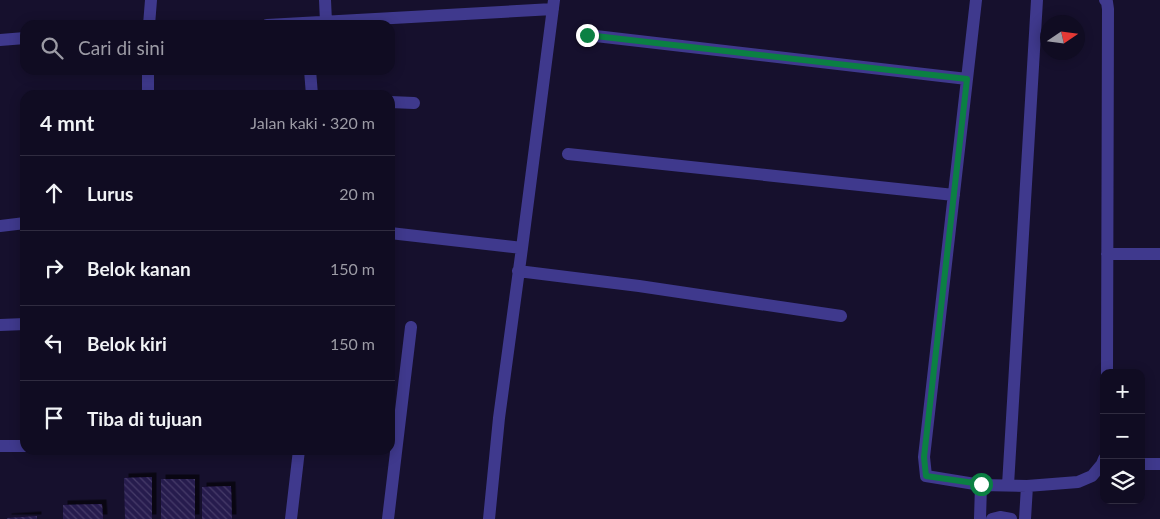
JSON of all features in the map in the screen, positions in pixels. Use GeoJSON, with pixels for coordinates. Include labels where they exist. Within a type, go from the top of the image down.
{"type":"FeatureCollection","features":[{"type":"Feature","properties":{"kind":"street"},"geometry":{"type":"LineString","coordinates":[[149,20],[151,0]]}},
{"type":"Feature","properties":{"kind":"street"},"geometry":{"type":"LineString","coordinates":[[325,0],[326,20]]}},
{"type":"Feature","properties":{"kind":"street"},"geometry":{"type":"LineString","coordinates":[[976,0],[924,457],[926,476],[981,484],[1027,486],[1078,482],[1092,476],[1100,466]]}},
{"type":"Feature","properties":{"kind":"street"},"geometry":{"type":"LineString","coordinates":[[1008,485],[1037,0]]}},
{"type":"Feature","properties":{"kind":"street"},"geometry":{"type":"LineString","coordinates":[[1105,0],[1108,9],[1107,369]]}},
{"type":"Feature","properties":{"kind":"street"},"geometry":{"type":"LineString","coordinates":[[353,20],[553,5],[499,418],[489,519]]}},
{"type":"Feature","properties":{"kind":"street"},"geometry":{"type":"LineString","coordinates":[[587,35],[967,79]]}},
{"type":"Feature","properties":{"kind":"street"},"geometry":{"type":"LineString","coordinates":[[0,40],[20,38]]}},
{"type":"Feature","properties":{"kind":"street"},"geometry":{"type":"LineString","coordinates":[[148,75],[148,90]]}},
{"type":"Feature","properties":{"kind":"street"},"geometry":{"type":"LineString","coordinates":[[310,75],[312,90]]}},
{"type":"Feature","properties":{"kind":"street"},"geometry":{"type":"LineString","coordinates":[[395,102],[414,104]]}},
{"type":"Feature","properties":{"kind":"street"},"geometry":{"type":"LineString","coordinates":[[568,154],[954,195]]}},
{"type":"Feature","properties":{"kind":"street"},"geometry":{"type":"LineString","coordinates":[[0,226],[20,224]]}},
{"type":"Feature","properties":{"kind":"street"},"geometry":{"type":"LineString","coordinates":[[395,234],[522,248]]}},
{"type":"Feature","properties":{"kind":"street"},"geometry":{"type":"LineString","coordinates":[[1107,254],[1160,254]]}},
{"type":"Feature","properties":{"kind":"street"},"geometry":{"type":"LineString","coordinates":[[518,271],[639,286],[841,316]]}},
{"type":"Feature","properties":{"kind":"street"},"geometry":{"type":"LineString","coordinates":[[0,325],[20,324]]}},
{"type":"Feature","properties":{"kind":"street"},"geometry":{"type":"LineString","coordinates":[[388,519],[411,327]]}},
{"type":"Feature","properties":{"kind":"street"},"geometry":{"type":"LineString","coordinates":[[0,446],[20,446]]}},
{"type":"Feature","properties":{"kind":"street"},"geometry":{"type":"LineString","coordinates":[[290,519],[298,455]]}},
{"type":"Feature","properties":{"kind":"street"},"geometry":{"type":"LineString","coordinates":[[1145,464],[1160,464]]}},
{"type":"Feature","properties":{"kind":"street"},"geometry":{"type":"LineString","coordinates":[[980,519],[981,484]]}},
{"type":"Feature","properties":{"kind":"street"},"geometry":{"type":"LineString","coordinates":[[1025,519],[1027,486]]}},
{"type":"Feature","properties":{"kind":"street"},"geometry":{"type":"LineString","coordinates":[[992,519],[1000,517],[1011,519]]}},
{"type":"Feature","properties":{"kind":"building"},"geometry":{"type":"Polygon","coordinates":[[[152,477],[152,519],[125,519],[124,478],[152,477]]]}},
{"type":"Feature","properties":{"kind":"building"},"geometry":{"type":"Polygon","coordinates":[[[161,479],[195,479],[195,519],[161,519],[161,479]]]}},
{"type":"Feature","properties":{"kind":"building"},"geometry":{"type":"Polygon","coordinates":[[[231,486],[232,519],[202,519],[202,487],[231,486]]]}},
{"type":"Feature","properties":{"kind":"building"},"geometry":{"type":"Polygon","coordinates":[[[102,504],[103,519],[63,519],[63,505],[102,504]]]}},
{"type":"Feature","properties":{"kind":"building"},"geometry":{"type":"Polygon","coordinates":[[[37,516],[37,519],[7,519],[7,518],[37,516]]]}},
{"type":"Feature","properties":{"kind":"route"},"geometry":{"type":"LineString","coordinates":[[587,35],[967,79],[924,457],[926,476],[981,484]]}}]}
